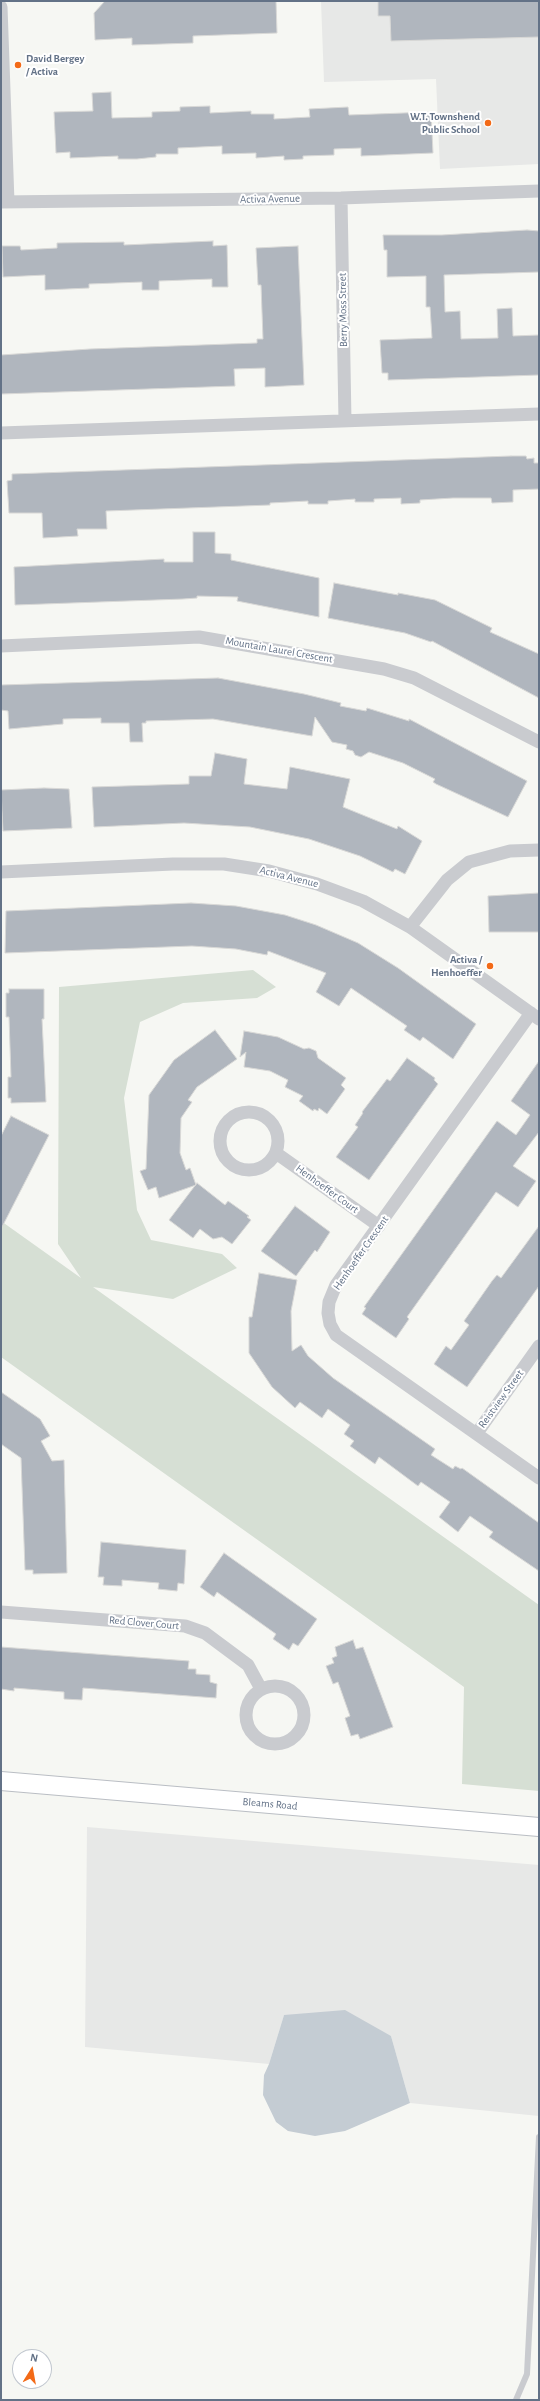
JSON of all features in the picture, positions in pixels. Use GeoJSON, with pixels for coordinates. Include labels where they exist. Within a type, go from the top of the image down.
{"type":"FeatureCollection","features":[{"type":"Feature","properties":{"kind":"main road","name":"Bleams Road"},"geometry":{"type":"LineString","coordinates":[[1,1781],[539,1827]]}},
{"type":"Feature","properties":{"kind":"street"},"geometry":{"type":"LineString","coordinates":[[1,7],[4,202]]}},
{"type":"Feature","properties":{"kind":"street","name":"Activa Avenue"},"geometry":{"type":"LineString","coordinates":[[4,202],[340,198],[539,191]]}},
{"type":"Feature","properties":{"kind":"street","name":"Berry Moss Street"},"geometry":{"type":"LineString","coordinates":[[340,198],[345,421]]}},
{"type":"Feature","properties":{"kind":"street"},"geometry":{"type":"LineString","coordinates":[[1,433],[539,414]]}},
{"type":"Feature","properties":{"kind":"street","name":"Mountain Laurel Crescent"},"geometry":{"type":"LineString","coordinates":[[1,646],[199,638],[368,666],[414,678],[539,742]]}},
{"type":"Feature","properties":{"kind":"street"},"geometry":{"type":"LineString","coordinates":[[410,928],[447,880],[469,862],[510,851],[539,850]]}},
{"type":"Feature","properties":{"kind":"street","name":"Activa Avenue"},"geometry":{"type":"LineString","coordinates":[[1,872],[173,864],[224,864],[269,871],[317,884],[363,901],[410,928],[535,1016]]}},
{"type":"Feature","properties":{"kind":"street","name":"Henhoeffer Crescent"},"geometry":{"type":"LineString","coordinates":[[535,1016],[336,1285],[329,1302],[330,1324],[336,1335],[539,1478]]}},
{"type":"Feature","properties":{"kind":"street"},"geometry":{"type":"LineString","coordinates":[[248,1111],[258,1112],[268,1118],[274,1126],[278,1143],[276,1153],[266,1165],[256,1169],[246,1170],[236,1167],[227,1160],[221,1151],[219,1141],[221,1130],[224,1124],[237,1113],[248,1111]]}},
{"type":"Feature","properties":{"kind":"street","name":"Henhoeffer Court"},"geometry":{"type":"LineString","coordinates":[[276,1153],[379,1226]]}},
{"type":"Feature","properties":{"kind":"street","name":"Reistview Street"},"geometry":{"type":"LineString","coordinates":[[477,1433],[539,1346]]}},
{"type":"Feature","properties":{"kind":"street","name":"Red Clover Court"},"geometry":{"type":"LineString","coordinates":[[1,1612],[185,1626],[204,1634],[248,1665],[261,1689]]}},
{"type":"Feature","properties":{"kind":"street"},"geometry":{"type":"LineString","coordinates":[[270,1686],[289,1689],[302,1704],[304,1713],[302,1727],[293,1739],[285,1744],[275,1745],[261,1741],[250,1731],[246,1722],[245,1712],[248,1703],[261,1689],[270,1686]]}},
{"type":"Feature","properties":{"kind":"lane"},"geometry":{"type":"LineString","coordinates":[[516,2400],[527,2374],[539,2137]]}},
{"type":"Feature","properties":{"kind":"shaded area","name":"W.T. Townshend Public School"},"geometry":{"type":"Polygon","coordinates":[[[321,1],[539,1],[539,164],[440,169],[436,79],[324,82],[321,1]]]}},
{"type":"Feature","properties":{"kind":"shaded area"},"geometry":{"type":"Polygon","coordinates":[[[253,970],[276,987],[257,998],[183,1003],[140,1022],[124,1098],[137,1210],[151,1240],[222,1254],[237,1268],[173,1299],[93,1287],[539,1605],[539,1791],[462,1784],[464,1687],[1,1357],[1,1221],[81,1278],[58,1244],[59,987],[253,970]]]}},
{"type":"Feature","properties":{"kind":"shaded area"},"geometry":{"type":"Polygon","coordinates":[[[87,1827],[539,1865],[539,2116],[410,2103],[391,2036],[284,2015],[269,2064],[85,2047],[87,1827]]]}},
{"type":"Feature","properties":{"kind":"shaded area"},"geometry":{"type":"Polygon","coordinates":[[[345,2010],[391,2036],[410,2103],[345,2131],[315,2136],[288,2131],[276,2122],[263,2095],[264,2075],[269,2064],[284,2015],[345,2010]]]}},
{"type":"Feature","properties":{"kind":"building"},"geometry":{"type":"Polygon","coordinates":[[[105,1],[276,1],[277,33],[193,36],[193,43],[132,45],[132,38],[95,40],[94,13],[105,1]]]}},
{"type":"Feature","properties":{"kind":"building"},"geometry":{"type":"Polygon","coordinates":[[[378,1],[539,1],[539,37],[391,41],[390,16],[378,16],[378,1]]]}},
{"type":"Feature","properties":{"kind":"building"},"geometry":{"type":"Polygon","coordinates":[[[111,92],[112,118],[152,117],[152,112],[180,111],[180,107],[210,106],[210,113],[251,111],[251,114],[274,114],[274,119],[310,117],[309,109],[348,107],[349,115],[431,112],[433,153],[361,156],[361,148],[334,149],[334,155],[303,156],[303,159],[284,160],[284,156],[256,158],[256,153],[222,154],[222,146],[178,148],[178,154],[156,154],[156,157],[137,159],[118,159],[118,156],[70,158],[70,152],[56,153],[54,112],[93,111],[92,93],[111,92]]]}},
{"type":"Feature","properties":{"kind":"building"},"geometry":{"type":"Polygon","coordinates":[[[527,230],[539,231],[539,272],[444,275],[445,312],[460,311],[461,339],[498,338],[497,309],[512,308],[513,336],[539,335],[539,375],[388,380],[388,373],[382,373],[380,340],[432,338],[430,307],[426,307],[426,276],[387,277],[387,250],[384,250],[383,235],[442,235],[527,230]]]}},
{"type":"Feature","properties":{"kind":"building"},"geometry":{"type":"Polygon","coordinates":[[[213,241],[213,246],[227,245],[228,287],[212,287],[212,279],[159,281],[159,290],[142,290],[142,282],[89,284],[89,288],[45,290],[45,275],[3,277],[2,246],[20,246],[21,250],[57,248],[57,243],[124,242],[124,245],[213,241]]]}},
{"type":"Feature","properties":{"kind":"building"},"geometry":{"type":"Polygon","coordinates":[[[298,246],[304,385],[265,387],[265,368],[234,369],[235,386],[1,394],[1,355],[90,349],[257,343],[257,339],[263,339],[261,285],[258,285],[256,248],[298,246]]]}},
{"type":"Feature","properties":{"kind":"building"},"geometry":{"type":"Polygon","coordinates":[[[526,456],[527,459],[534,458],[534,463],[539,463],[539,489],[513,490],[513,502],[492,503],[491,498],[453,498],[420,500],[420,503],[401,504],[401,498],[374,499],[374,502],[355,502],[355,499],[328,501],[328,504],[308,504],[308,501],[270,503],[270,505],[106,511],[107,529],[77,529],[78,536],[43,538],[42,513],[9,513],[7,481],[12,480],[12,474],[526,456]]]}},
{"type":"Feature","properties":{"kind":"building"},"geometry":{"type":"Polygon","coordinates":[[[193,532],[215,532],[215,553],[231,554],[231,560],[319,578],[319,617],[237,601],[238,597],[197,596],[197,598],[183,599],[15,605],[14,567],[164,559],[164,562],[193,562],[193,532]]]}},
{"type":"Feature","properties":{"kind":"building"},"geometry":{"type":"Polygon","coordinates":[[[334,583],[398,595],[398,593],[435,600],[492,628],[490,632],[539,654],[539,698],[432,641],[431,642],[405,633],[328,618],[334,583]]]}},
{"type":"Feature","properties":{"kind":"building"},"geometry":{"type":"Polygon","coordinates":[[[218,678],[304,694],[341,703],[340,706],[366,711],[367,708],[409,721],[409,719],[527,781],[508,817],[436,784],[433,782],[435,779],[403,763],[369,752],[361,757],[355,755],[353,751],[346,749],[347,745],[332,742],[315,717],[312,736],[213,719],[146,721],[146,723],[142,723],[143,742],[130,742],[129,723],[101,723],[101,718],[63,719],[63,724],[9,729],[8,711],[1,710],[1,685],[218,678]]]}},
{"type":"Feature","properties":{"kind":"building"},"geometry":{"type":"Polygon","coordinates":[[[215,753],[247,759],[244,784],[287,789],[290,767],[350,779],[343,807],[397,829],[398,826],[422,841],[405,874],[395,869],[393,872],[360,856],[309,839],[250,827],[184,823],[94,827],[92,787],[189,784],[189,776],[211,776],[215,753]]]}},
{"type":"Feature","properties":{"kind":"building"},"geometry":{"type":"Polygon","coordinates":[[[44,788],[69,789],[72,828],[3,831],[1,790],[44,788]]]}},
{"type":"Feature","properties":{"kind":"building"},"geometry":{"type":"Polygon","coordinates":[[[539,893],[539,932],[489,932],[488,896],[539,893]]]}},
{"type":"Feature","properties":{"kind":"building"},"geometry":{"type":"Polygon","coordinates":[[[191,903],[236,906],[285,915],[316,925],[358,943],[398,968],[476,1024],[453,1059],[423,1037],[420,1041],[404,1030],[407,1026],[351,988],[339,1006],[316,992],[326,973],[268,951],[267,955],[236,949],[192,946],[5,953],[6,911],[191,903]]]}},
{"type":"Feature","properties":{"kind":"building"},"geometry":{"type":"Polygon","coordinates":[[[9,989],[44,989],[44,1019],[42,1019],[46,1102],[11,1103],[11,1098],[8,1098],[8,1077],[11,1077],[9,1017],[6,1017],[6,993],[9,993],[9,989]]]}},
{"type":"Feature","properties":{"kind":"building"},"geometry":{"type":"Polygon","coordinates":[[[215,1030],[237,1059],[197,1087],[188,1100],[192,1102],[181,1118],[180,1153],[186,1170],[190,1168],[196,1185],[159,1198],[156,1187],[148,1190],[140,1171],[146,1169],[149,1095],[174,1060],[215,1030]]]}},
{"type":"Feature","properties":{"kind":"building"},"geometry":{"type":"Polygon","coordinates":[[[244,1031],[278,1037],[304,1049],[309,1048],[316,1051],[318,1058],[346,1078],[341,1085],[345,1089],[327,1114],[319,1108],[318,1111],[314,1109],[313,1111],[299,1101],[303,1096],[285,1087],[288,1080],[270,1071],[244,1067],[246,1052],[240,1057],[244,1031]]]}},
{"type":"Feature","properties":{"kind":"building"},"geometry":{"type":"Polygon","coordinates":[[[407,1058],[435,1078],[434,1080],[438,1084],[369,1180],[336,1157],[358,1127],[355,1125],[363,1113],[362,1112],[387,1079],[390,1081],[407,1058]]]}},
{"type":"Feature","properties":{"kind":"building"},"geometry":{"type":"Polygon","coordinates":[[[539,1061],[539,1132],[513,1166],[536,1181],[518,1207],[496,1192],[407,1317],[409,1319],[396,1338],[362,1314],[366,1308],[364,1307],[497,1121],[516,1135],[530,1115],[511,1101],[539,1061]]]}},
{"type":"Feature","properties":{"kind":"building"},"geometry":{"type":"Polygon","coordinates":[[[11,1116],[49,1135],[1,1229],[1,1136],[11,1116]]]}},
{"type":"Feature","properties":{"kind":"building"},"geometry":{"type":"Polygon","coordinates":[[[197,1183],[225,1205],[228,1201],[249,1216],[247,1217],[251,1220],[232,1244],[222,1237],[213,1239],[200,1229],[193,1238],[169,1220],[197,1183]]]}},
{"type":"Feature","properties":{"kind":"building"},"geometry":{"type":"Polygon","coordinates":[[[295,1206],[330,1232],[317,1252],[315,1250],[296,1276],[261,1251],[295,1206]]]}},
{"type":"Feature","properties":{"kind":"building"},"geometry":{"type":"Polygon","coordinates":[[[539,1226],[539,1286],[467,1387],[434,1364],[446,1346],[451,1350],[469,1325],[464,1321],[492,1281],[497,1275],[501,1278],[539,1226]]]}},
{"type":"Feature","properties":{"kind":"building"},"geometry":{"type":"Polygon","coordinates":[[[259,1273],[297,1280],[291,1311],[292,1351],[301,1345],[308,1356],[333,1378],[435,1449],[431,1455],[453,1469],[455,1466],[461,1469],[462,1468],[539,1523],[539,1571],[489,1537],[493,1532],[470,1516],[458,1532],[439,1517],[450,1502],[421,1482],[418,1486],[379,1457],[375,1464],[350,1446],[354,1441],[344,1434],[350,1425],[328,1409],[322,1418],[300,1402],[295,1408],[272,1387],[249,1353],[249,1317],[252,1317],[259,1273]]]}},
{"type":"Feature","properties":{"kind":"building"},"geometry":{"type":"Polygon","coordinates":[[[1,1392],[40,1419],[50,1436],[41,1441],[52,1461],[64,1460],[67,1573],[33,1574],[33,1570],[25,1570],[21,1458],[1,1444],[1,1392]]]}},
{"type":"Feature","properties":{"kind":"building"},"geometry":{"type":"Polygon","coordinates":[[[101,1542],[186,1550],[184,1584],[178,1583],[177,1591],[158,1589],[159,1583],[122,1580],[122,1586],[103,1585],[104,1577],[98,1577],[101,1542]]]}},
{"type":"Feature","properties":{"kind":"building"},"geometry":{"type":"Polygon","coordinates":[[[224,1553],[317,1619],[298,1646],[293,1643],[289,1650],[273,1639],[276,1634],[217,1592],[214,1597],[200,1587],[224,1553]]]}},
{"type":"Feature","properties":{"kind":"building"},"geometry":{"type":"Polygon","coordinates":[[[353,1640],[356,1649],[363,1647],[393,1727],[360,1739],[358,1734],[351,1736],[345,1718],[350,1716],[338,1682],[333,1684],[326,1666],[334,1663],[332,1658],[337,1656],[335,1647],[353,1640]]]}},
{"type":"Feature","properties":{"kind":"building"},"geometry":{"type":"Polygon","coordinates":[[[1,1647],[189,1661],[188,1669],[196,1669],[196,1674],[210,1675],[210,1682],[217,1684],[216,1698],[83,1688],[82,1700],[64,1699],[64,1692],[14,1688],[14,1691],[1,1689],[1,1647]]]}},
{"type":"Feature","properties":{"kind":"place","name":"David Bergey / Activa"},"geometry":{"type":"Point","coordinates":[18,65]}},
{"type":"Feature","properties":{"kind":"place","name":"W.T. Townshend Public School"},"geometry":{"type":"Point","coordinates":[488,123]}},
{"type":"Feature","properties":{"kind":"place","name":"Activa / Henhoeffer"},"geometry":{"type":"Point","coordinates":[490,966]}}]}
